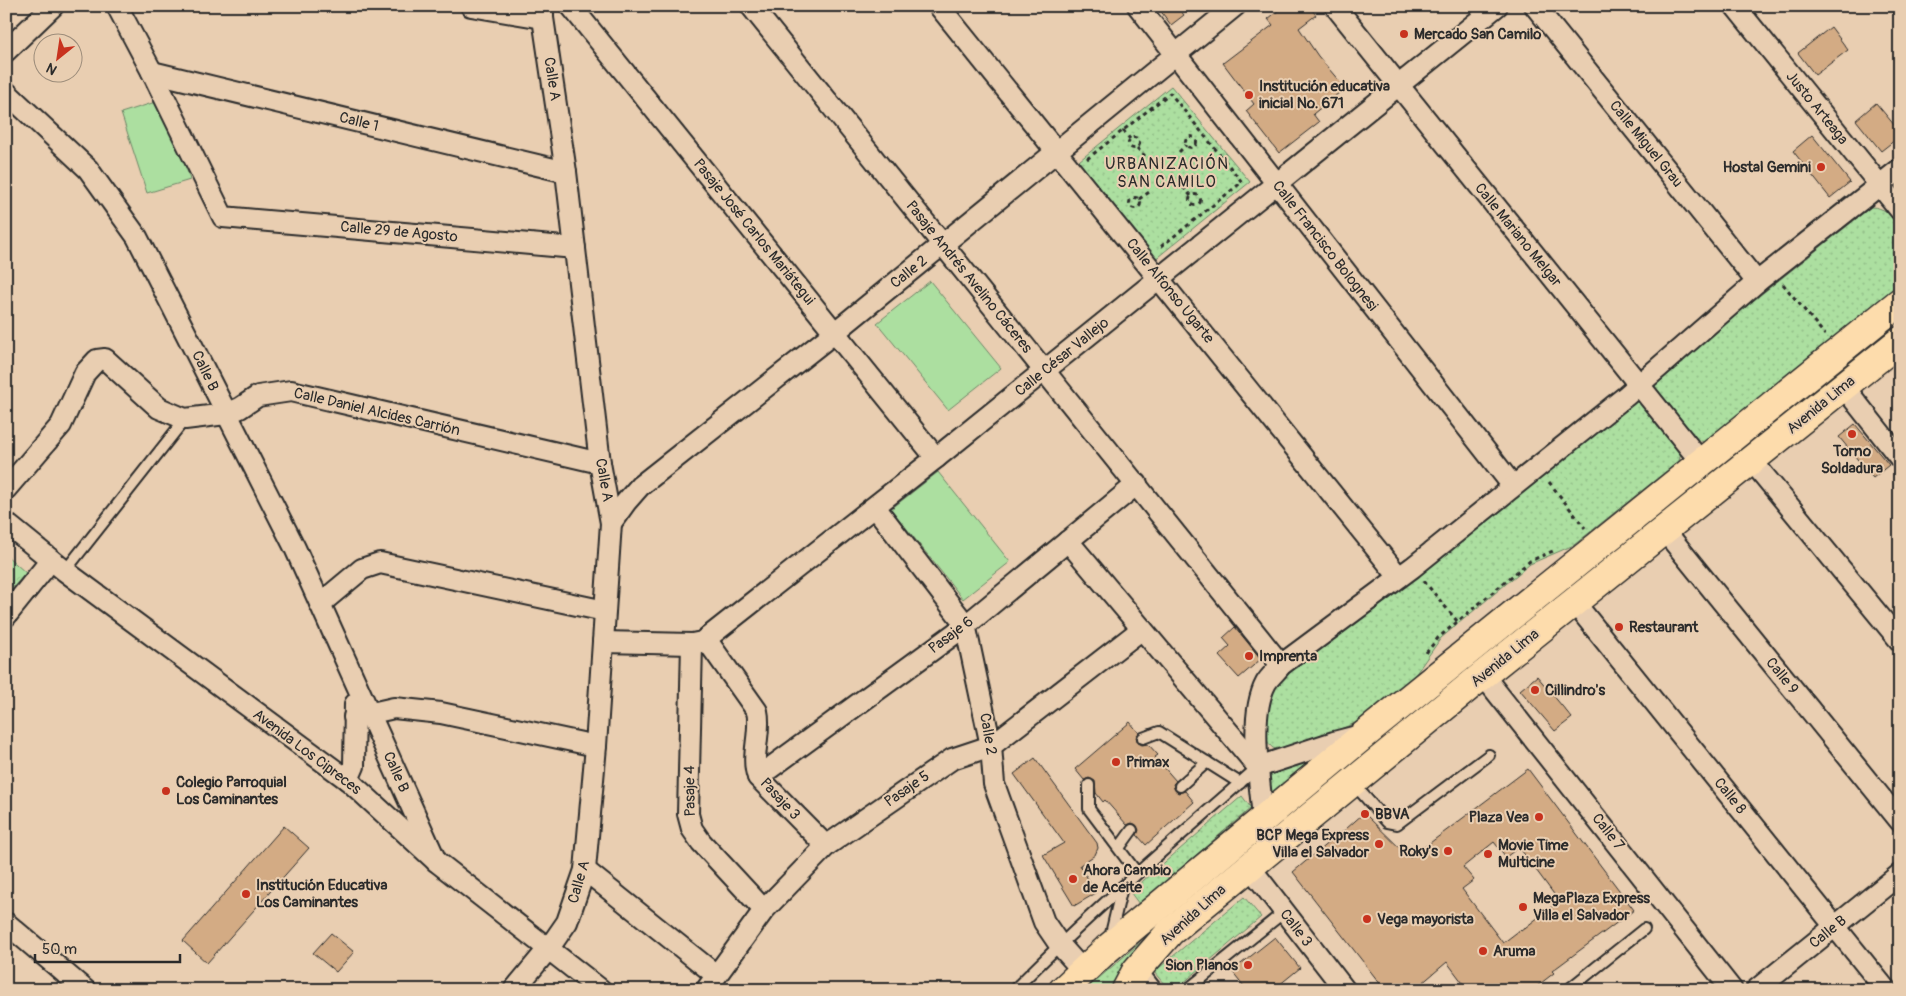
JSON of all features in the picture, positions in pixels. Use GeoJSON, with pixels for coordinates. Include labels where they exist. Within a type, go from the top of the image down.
{"type":"FeatureCollection","features":[{"type":"Feature","properties":{"kind":"main road","name":"Avenida Lima"},"geometry":{"type":"LineString","coordinates":[[1063,990],[1107,949],[1364,734],[1900,302]]}},
{"type":"Feature","properties":{"kind":"main road","name":"Avenida Lima"},"geometry":{"type":"LineString","coordinates":[[1138,983],[1170,932],[1483,675],[1900,341]]}},
{"type":"Feature","properties":{"kind":"street"},"geometry":{"type":"LineString","coordinates":[[6,51],[53,6]]}},
{"type":"Feature","properties":{"kind":"street"},"geometry":{"type":"LineString","coordinates":[[117,6],[152,72]]}},
{"type":"Feature","properties":{"kind":"street"},"geometry":{"type":"LineString","coordinates":[[471,6],[543,12]]}},
{"type":"Feature","properties":{"kind":"street","name":"Pasaje José Carlos Mariátegui"},"geometry":{"type":"LineString","coordinates":[[571,6],[936,458]]}},
{"type":"Feature","properties":{"kind":"street","name":"Pasaje Andrés Avelino Cáceres"},"geometry":{"type":"LineString","coordinates":[[751,6],[1282,665]]}},
{"type":"Feature","properties":{"kind":"street","name":"Calle Alfonso Ugarte"},"geometry":{"type":"LineString","coordinates":[[939,6],[1159,278],[1406,572]]}},
{"type":"Feature","properties":{"kind":"street","name":"Calle Francisco Bolognesi"},"geometry":{"type":"LineString","coordinates":[[1138,6],[1513,486]]}},
{"type":"Feature","properties":{"kind":"street","name":"Calle 2"},"geometry":{"type":"LineString","coordinates":[[611,523],[640,486],[1058,152],[1235,6]]}},
{"type":"Feature","properties":{"kind":"street","name":"Calle Mariano Melgar"},"geometry":{"type":"LineString","coordinates":[[1335,6],[1701,462]]}},
{"type":"Feature","properties":{"kind":"street","name":"Calle César Vallejo"},"geometry":{"type":"LineString","coordinates":[[699,642],[875,507],[1497,6]]}},
{"type":"Feature","properties":{"kind":"street","name":"Calle Miguel Grau"},"geometry":{"type":"LineString","coordinates":[[1535,6],[1764,276]]}},
{"type":"Feature","properties":{"kind":"street","name":"Justo Arteaga"},"geometry":{"type":"LineString","coordinates":[[1735,6],[1900,210]]}},
{"type":"Feature","properties":{"kind":"street","name":"Calle A"},"geometry":{"type":"LineString","coordinates":[[514,990],[549,948],[567,922],[585,870],[596,746],[611,523],[600,463],[566,172],[543,12]]}},
{"type":"Feature","properties":{"kind":"street","name":"Calle 1"},"geometry":{"type":"LineString","coordinates":[[152,72],[566,172]]}},
{"type":"Feature","properties":{"kind":"street","name":"Calle 29 de Agosto"},"geometry":{"type":"LineString","coordinates":[[152,72],[222,217],[575,248]]}},
{"type":"Feature","properties":{"kind":"street","name":"Calle B"},"geometry":{"type":"LineString","coordinates":[[6,92],[88,169],[137,238],[295,548],[356,682],[362,716],[436,861]]}},
{"type":"Feature","properties":{"kind":"street"},"geometry":{"type":"LineString","coordinates":[[1263,818],[1258,767],[1257,723],[1261,698],[1267,682],[1282,665],[1406,572],[1639,385],[1764,276],[1900,169]]}},
{"type":"Feature","properties":{"kind":"street","name":"Calle Daniel Alcides Carrión"},"geometry":{"type":"LineString","coordinates":[[6,489],[62,425],[85,373],[97,360],[105,359],[159,408],[185,419],[226,414],[240,408],[258,396],[290,391],[600,463]]}},
{"type":"Feature","properties":{"kind":"street"},"geometry":{"type":"LineString","coordinates":[[1844,387],[1900,458]]}},
{"type":"Feature","properties":{"kind":"street"},"geometry":{"type":"LineString","coordinates":[[1752,461],[1900,641]]}},
{"type":"Feature","properties":{"kind":"street","name":"Pasaje 6"},"geometry":{"type":"LineString","coordinates":[[758,777],[965,626],[1137,484]]}},
{"type":"Feature","properties":{"kind":"street","name":"Calle 2"},"geometry":{"type":"LineString","coordinates":[[875,507],[965,626],[991,746],[994,784],[1044,922],[1059,944],[1083,971]]}},
{"type":"Feature","properties":{"kind":"street","name":"Avenida Los Cipreces"},"geometry":{"type":"LineString","coordinates":[[6,523],[58,565],[348,780],[436,861],[601,990]]}},
{"type":"Feature","properties":{"kind":"street","name":"Calle 9"},"geometry":{"type":"LineString","coordinates":[[1665,531],[1900,821]]}},
{"type":"Feature","properties":{"kind":"street"},"geometry":{"type":"LineString","coordinates":[[1068,541],[1258,767]]}},
{"type":"Feature","properties":{"kind":"street"},"geometry":{"type":"LineString","coordinates":[[320,604],[362,569],[380,563],[605,611]]}},
{"type":"Feature","properties":{"kind":"street"},"geometry":{"type":"LineString","coordinates":[[6,616],[58,565]]}},
{"type":"Feature","properties":{"kind":"street","name":"Calle 8"},"geometry":{"type":"LineString","coordinates":[[1574,602],[1886,990]]}},
{"type":"Feature","properties":{"kind":"street","name":"Pasaje 5"},"geometry":{"type":"LineString","coordinates":[[711,983],[764,910],[826,846],[952,759],[991,746],[1142,629]]}},
{"type":"Feature","properties":{"kind":"street"},"geometry":{"type":"LineString","coordinates":[[603,642],[699,642]]}},
{"type":"Feature","properties":{"kind":"street","name":"Pasaje 3"},"geometry":{"type":"LineString","coordinates":[[699,642],[757,711],[759,721],[755,768],[758,777],[826,846]]}},
{"type":"Feature","properties":{"kind":"street","name":"Pasaje 4"},"geometry":{"type":"LineString","coordinates":[[699,642],[688,814],[692,829],[701,842],[764,910]]}},
{"type":"Feature","properties":{"kind":"street","name":"Calle 7"},"geometry":{"type":"LineString","coordinates":[[1483,675],[1732,990]]}},
{"type":"Feature","properties":{"kind":"street"},"geometry":{"type":"LineString","coordinates":[[362,716],[394,708],[441,713],[596,746]]}},
{"type":"Feature","properties":{"kind":"street","name":"Calle B"},"geometry":{"type":"LineString","coordinates":[[348,780],[354,766],[362,716]]}},
{"type":"Feature","properties":{"kind":"street"},"geometry":{"type":"LineString","coordinates":[[1258,767],[1364,734]]}},
{"type":"Feature","properties":{"kind":"street","name":"Calle 3"},"geometry":{"type":"LineString","coordinates":[[1249,866],[1345,990]]}},
{"type":"Feature","properties":{"kind":"street"},"geometry":{"type":"LineString","coordinates":[[585,870],[711,983]]}},
{"type":"Feature","properties":{"kind":"street","name":"Calle B"},"geometry":{"type":"LineString","coordinates":[[1756,990],[1900,874]]}},
{"type":"Feature","properties":{"kind":"street"},"geometry":{"type":"LineString","coordinates":[[6,922],[85,990]]}},
{"type":"Feature","properties":{"kind":"lane"},"geometry":{"type":"LineString","coordinates":[[58,565],[185,419]]}},
{"type":"Feature","properties":{"kind":"lane"},"geometry":{"type":"LineString","coordinates":[[1143,738],[1159,732],[1240,783]]}},
{"type":"Feature","properties":{"kind":"lane"},"geometry":{"type":"LineString","coordinates":[[1352,782],[1387,822],[1397,824],[1489,755]]}},
{"type":"Feature","properties":{"kind":"lane"},"geometry":{"type":"LineString","coordinates":[[1180,786],[1207,762]]}},
{"type":"Feature","properties":{"kind":"lane"},"geometry":{"type":"LineString","coordinates":[[1014,990],[1059,944],[1258,767]]}},
{"type":"Feature","properties":{"kind":"lane"},"geometry":{"type":"LineString","coordinates":[[1088,785],[1089,809],[1137,873]]}},
{"type":"Feature","properties":{"kind":"lane"},"geometry":{"type":"LineString","coordinates":[[1118,848],[1132,830]]}},
{"type":"Feature","properties":{"kind":"lane"},"geometry":{"type":"LineString","coordinates":[[1107,949],[1123,886]]}},
{"type":"Feature","properties":{"kind":"lane"},"geometry":{"type":"LineString","coordinates":[[1187,990],[1284,912]]}},
{"type":"Feature","properties":{"kind":"lane"},"geometry":{"type":"LineString","coordinates":[[1568,990],[1644,929]]}},
{"type":"Feature","properties":{"kind":"path"},"geometry":{"type":"LineString","coordinates":[[1087,159],[1170,92],[1242,182],[1152,254]]}},
{"type":"Feature","properties":{"kind":"path"},"geometry":{"type":"LineString","coordinates":[[1123,130],[1130,139],[1130,147],[1137,148],[1145,156]]}},
{"type":"Feature","properties":{"kind":"path"},"geometry":{"type":"LineString","coordinates":[[1179,152],[1186,145],[1187,138],[1195,138],[1202,132]]}},
{"type":"Feature","properties":{"kind":"path"},"geometry":{"type":"LineString","coordinates":[[1186,145],[1190,148],[1194,147],[1196,144],[1195,138]]}},
{"type":"Feature","properties":{"kind":"path"},"geometry":{"type":"LineString","coordinates":[[1130,139],[1138,139],[1140,145],[1137,148]]}},
{"type":"Feature","properties":{"kind":"path"},"geometry":{"type":"LineString","coordinates":[[1183,187],[1191,196]]}},
{"type":"Feature","properties":{"kind":"path"},"geometry":{"type":"LineString","coordinates":[[1139,199],[1151,191]]}},
{"type":"Feature","properties":{"kind":"path"},"geometry":{"type":"LineString","coordinates":[[1191,196],[1196,194],[1200,198],[1198,205]]}},
{"type":"Feature","properties":{"kind":"path"},"geometry":{"type":"LineString","coordinates":[[1191,196],[1189,201],[1191,204],[1198,205],[1204,212]]}},
{"type":"Feature","properties":{"kind":"path"},"geometry":{"type":"LineString","coordinates":[[1764,276],[1827,338]]}},
{"type":"Feature","properties":{"kind":"path"},"geometry":{"type":"LineString","coordinates":[[1536,466],[1587,531]]}},
{"type":"Feature","properties":{"kind":"path"},"geometry":{"type":"LineString","coordinates":[[1421,660],[1438,638],[1530,561],[1555,550]]}},
{"type":"Feature","properties":{"kind":"path"},"geometry":{"type":"LineString","coordinates":[[1406,572],[1458,621]]}},
{"type":"Feature","properties":{"kind":"green space"},"geometry":{"type":"Polygon","coordinates":[[[1171,86],[1250,182],[1153,261],[1074,165],[1171,86]]]}},
{"type":"Feature","properties":{"kind":"green space"},"geometry":{"type":"Polygon","coordinates":[[[165,99],[190,180],[147,193],[121,113],[165,99]]]}},
{"type":"Feature","properties":{"kind":"green space"},"geometry":{"type":"Polygon","coordinates":[[[1871,207],[1880,208],[1888,212],[1899,226],[1901,245],[1900,286],[1711,439],[1705,442],[1694,439],[1653,388],[1656,378],[1871,207]]]}},
{"type":"Feature","properties":{"kind":"green space"},"geometry":{"type":"Polygon","coordinates":[[[930,281],[1001,368],[948,410],[877,323],[930,281]]]}},
{"type":"Feature","properties":{"kind":"green space"},"geometry":{"type":"Polygon","coordinates":[[[1638,399],[1681,452],[1679,461],[1574,545],[1530,564],[1441,638],[1415,675],[1358,722],[1285,751],[1273,748],[1266,737],[1265,720],[1272,690],[1281,677],[1638,399]]]}},
{"type":"Feature","properties":{"kind":"green space"},"geometry":{"type":"Polygon","coordinates":[[[938,472],[1010,562],[963,599],[891,509],[938,472]]]}},
{"type":"Feature","properties":{"kind":"green space"},"geometry":{"type":"Polygon","coordinates":[[[6,555],[26,573],[6,595],[6,555]]]}},
{"type":"Feature","properties":{"kind":"green space"},"geometry":{"type":"Polygon","coordinates":[[[1314,758],[1266,800],[1264,778],[1314,758]]]}},
{"type":"Feature","properties":{"kind":"green space"},"geometry":{"type":"Polygon","coordinates":[[[1242,796],[1251,808],[1139,904],[1130,892],[1242,796]]]}},
{"type":"Feature","properties":{"kind":"green space"},"geometry":{"type":"Polygon","coordinates":[[[1244,897],[1261,917],[1175,990],[1169,990],[1154,972],[1244,897]]]}},
{"type":"Feature","properties":{"kind":"green space"},"geometry":{"type":"Polygon","coordinates":[[[1171,916],[1115,990],[1085,990],[1171,916]]]}},
{"type":"Feature","properties":{"kind":"building"},"geometry":{"type":"Polygon","coordinates":[[[1157,6],[1177,6],[1184,15],[1171,25],[1157,6]]]}},
{"type":"Feature","properties":{"kind":"building"},"geometry":{"type":"Polygon","coordinates":[[[1284,6],[1309,6],[1316,15],[1299,28],[1318,56],[1345,88],[1313,114],[1319,122],[1279,153],[1246,111],[1254,104],[1223,63],[1273,25],[1268,19],[1284,6]]]}},
{"type":"Feature","properties":{"kind":"building"},"geometry":{"type":"Polygon","coordinates":[[[1831,27],[1848,50],[1815,75],[1798,53],[1831,27]]]}},
{"type":"Feature","properties":{"kind":"building"},"geometry":{"type":"Polygon","coordinates":[[[1876,103],[1900,132],[1900,136],[1881,151],[1856,120],[1876,103]]]}},
{"type":"Feature","properties":{"kind":"building","name":"Hostal Gemini"},"geometry":{"type":"Polygon","coordinates":[[[1812,135],[1850,182],[1830,198],[1793,151],[1812,135]]]}},
{"type":"Feature","properties":{"kind":"building"},"geometry":{"type":"Polygon","coordinates":[[[1855,424],[1889,465],[1873,478],[1839,437],[1855,424]]]}},
{"type":"Feature","properties":{"kind":"building"},"geometry":{"type":"Polygon","coordinates":[[[1235,627],[1261,659],[1239,678],[1219,656],[1230,646],[1223,638],[1235,627]]]}},
{"type":"Feature","properties":{"kind":"building"},"geometry":{"type":"Polygon","coordinates":[[[1537,676],[1572,718],[1555,731],[1520,690],[1537,676]]]}},
{"type":"Feature","properties":{"kind":"building"},"geometry":{"type":"Polygon","coordinates":[[[1130,722],[1139,733],[1136,737],[1138,743],[1142,745],[1148,744],[1158,755],[1155,757],[1176,781],[1173,784],[1175,790],[1178,793],[1185,791],[1194,802],[1146,845],[1137,835],[1139,830],[1136,825],[1132,823],[1127,825],[1105,800],[1103,802],[1096,793],[1095,781],[1089,778],[1084,780],[1075,769],[1130,722]]]}},
{"type":"Feature","properties":{"kind":"building"},"geometry":{"type":"Polygon","coordinates":[[[1035,758],[1097,843],[1098,848],[1095,855],[1080,865],[1096,893],[1074,906],[1043,855],[1064,843],[1014,774],[1035,758]]]}},
{"type":"Feature","properties":{"kind":"building"},"geometry":{"type":"Polygon","coordinates":[[[1528,769],[1634,910],[1552,971],[1554,973],[1532,990],[1468,990],[1447,962],[1414,990],[1385,990],[1293,872],[1364,813],[1410,858],[1528,769]],[[1494,842],[1463,867],[1474,880],[1462,889],[1503,943],[1559,901],[1519,847],[1506,857],[1494,842]]]}},
{"type":"Feature","properties":{"kind":"building","name":"Institución Educativa Los Caminantes"},"geometry":{"type":"Polygon","coordinates":[[[284,826],[309,848],[207,963],[183,941],[284,826]]]}},
{"type":"Feature","properties":{"kind":"building"},"geometry":{"type":"Polygon","coordinates":[[[331,933],[354,952],[336,972],[313,953],[331,933]]]}},
{"type":"Feature","properties":{"kind":"building"},"geometry":{"type":"Polygon","coordinates":[[[1275,937],[1300,968],[1273,990],[1247,990],[1232,971],[1275,937]]]}},
{"type":"Feature","properties":{"kind":"place","name":"Mercado San Camilo"},"geometry":{"type":"Point","coordinates":[1404,34]}},
{"type":"Feature","properties":{"kind":"place","name":"Institución educativa inicial No. 671"},"geometry":{"type":"Point","coordinates":[1249,95]}},
{"type":"Feature","properties":{"kind":"place","name":"Hostal Gemini"},"geometry":{"type":"Point","coordinates":[1821,167]}},
{"type":"Feature","properties":{"kind":"place","name":"Torno Soldadura"},"geometry":{"type":"Point","coordinates":[1852,434]}},
{"type":"Feature","properties":{"kind":"place","name":"Restaurant"},"geometry":{"type":"Point","coordinates":[1619,627]}},
{"type":"Feature","properties":{"kind":"place","name":"Imprenta"},"geometry":{"type":"Point","coordinates":[1249,656]}},
{"type":"Feature","properties":{"kind":"place","name":"Cillindro's"},"geometry":{"type":"Point","coordinates":[1535,690]}},
{"type":"Feature","properties":{"kind":"place","name":"Primax"},"geometry":{"type":"Point","coordinates":[1116,762]}},
{"type":"Feature","properties":{"kind":"place","name":"Colegio Parroquial Los Caminantes"},"geometry":{"type":"Point","coordinates":[166,791]}},
{"type":"Feature","properties":{"kind":"place","name":"BBVA"},"geometry":{"type":"Point","coordinates":[1365,814]}},
{"type":"Feature","properties":{"kind":"place","name":"Plaza Vea"},"geometry":{"type":"Point","coordinates":[1539,817]}},
{"type":"Feature","properties":{"kind":"place","name":"BCP Mega Express Villa el Salvador"},"geometry":{"type":"Point","coordinates":[1379,844]}},
{"type":"Feature","properties":{"kind":"place","name":"Roky's"},"geometry":{"type":"Point","coordinates":[1448,851]}},
{"type":"Feature","properties":{"kind":"place","name":"Movie Time Multicine"},"geometry":{"type":"Point","coordinates":[1488,854]}},
{"type":"Feature","properties":{"kind":"place","name":"Ahora Cambio de Aceite"},"geometry":{"type":"Point","coordinates":[1073,879]}},
{"type":"Feature","properties":{"kind":"place","name":"Institución Educativa Los Caminantes"},"geometry":{"type":"Point","coordinates":[246,894]}},
{"type":"Feature","properties":{"kind":"place","name":"MegaPlaza Express Villa el Salvador"},"geometry":{"type":"Point","coordinates":[1523,907]}},
{"type":"Feature","properties":{"kind":"place","name":"Vega mayorista"},"geometry":{"type":"Point","coordinates":[1367,919]}},
{"type":"Feature","properties":{"kind":"place","name":"Aruma"},"geometry":{"type":"Point","coordinates":[1483,951]}},
{"type":"Feature","properties":{"kind":"place","name":"Sion Planos"},"geometry":{"type":"Point","coordinates":[1248,965]}},
{"type":"Feature","properties":{"kind":"district","name":"URBANIZACIÓN SAN CAMILO"},"geometry":{"type":"Point","coordinates":[1167,173]}}]}
